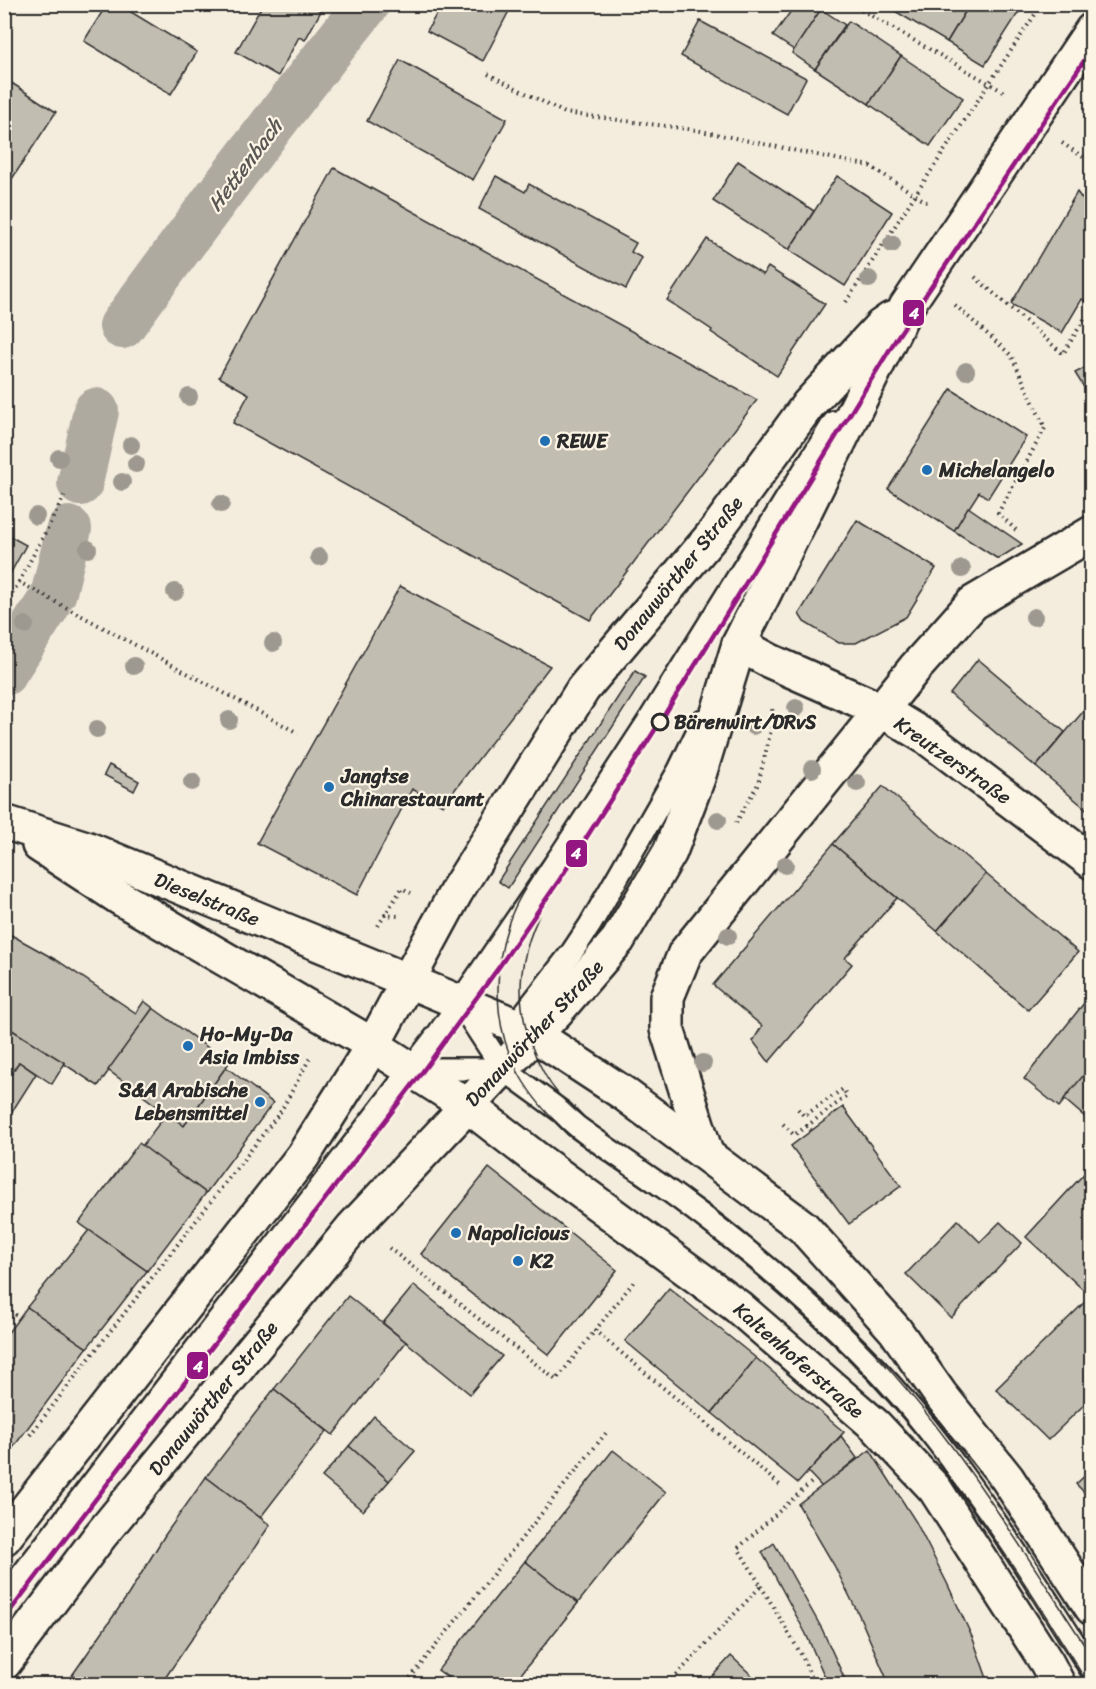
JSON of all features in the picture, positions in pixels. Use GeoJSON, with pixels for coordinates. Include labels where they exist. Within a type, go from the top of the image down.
{"type":"FeatureCollection","features":[{"type":"Feature","properties":{"kind":"main road","name":"Donauwörther Straße"},"geometry":{"type":"LineString","coordinates":[[4,1663],[100,1536],[353,1227],[503,1068],[525,1030],[618,940],[670,852],[698,778],[739,644],[906,307],[1092,30]]}},
{"type":"Feature","properties":{"kind":"main road","name":"Donauwörther Straße"},"geometry":{"type":"LineString","coordinates":[[4,1538],[303,1156],[373,1045],[456,892],[583,689],[714,532],[808,405],[881,326],[906,307]]}},
{"type":"Feature","properties":{"kind":"main road"},"geometry":{"type":"LineString","coordinates":[[706,1153],[667,1029],[667,997],[685,953],[915,668],[973,603],[1092,532]]}},
{"type":"Feature","properties":{"kind":"main road","name":"Kreutzerstraße"},"geometry":{"type":"LineString","coordinates":[[739,644],[770,661],[881,710],[929,739],[1092,862]]}},
{"type":"Feature","properties":{"kind":"main road","name":"Dieselstraße"},"geometry":{"type":"LineString","coordinates":[[4,823],[86,848],[525,1030]]}},
{"type":"Feature","properties":{"kind":"main road","name":"Dieselstraße"},"geometry":{"type":"LineString","coordinates":[[4,823],[120,898],[411,1069]]}},
{"type":"Feature","properties":{"kind":"main road"},"geometry":{"type":"LineString","coordinates":[[525,1030],[598,1075],[803,1227],[895,1330],[940,1394],[1007,1478],[1092,1608]]}},
{"type":"Feature","properties":{"kind":"main road","name":"Kaltenhoferstraße"},"geometry":{"type":"LineString","coordinates":[[411,1069],[468,1106],[737,1306],[876,1426],[935,1489],[1047,1663],[1058,1684]]}},
{"type":"Feature","properties":{"kind":"lane"},"geometry":{"type":"LineString","coordinates":[[4,1598],[460,1003],[651,717],[906,307]]}},
{"type":"Feature","properties":{"kind":"lane"},"geometry":{"type":"LineString","coordinates":[[460,1003],[503,1068],[562,1112],[576,1126],[679,1198],[750,1253],[822,1316],[903,1400],[971,1488],[1092,1671]]}},
{"type":"Feature","properties":{"kind":"lane"},"geometry":{"type":"LineString","coordinates":[[411,1069],[503,1068]]}},
{"type":"Feature","properties":{"kind":"lane"},"geometry":{"type":"LineString","coordinates":[[903,1400],[935,1489]]}},
{"type":"Feature","properties":{"kind":"path"},"geometry":{"type":"LineString","coordinates":[[851,4],[990,82],[1036,112]]}},
{"type":"Feature","properties":{"kind":"path"},"geometry":{"type":"LineString","coordinates":[[845,302],[1042,4]]}},
{"type":"Feature","properties":{"kind":"path"},"geometry":{"type":"LineString","coordinates":[[488,74],[565,113],[696,130],[870,166],[963,225]]}},
{"type":"Feature","properties":{"kind":"path"},"geometry":{"type":"LineString","coordinates":[[945,251],[1063,354],[1086,316]]}},
{"type":"Feature","properties":{"kind":"path"},"geometry":{"type":"LineString","coordinates":[[925,280],[1011,355],[1045,428],[998,513],[1047,559]]}},
{"type":"Feature","properties":{"kind":"path"},"geometry":{"type":"LineString","coordinates":[[4,609],[65,495]]}},
{"type":"Feature","properties":{"kind":"path"},"geometry":{"type":"LineString","coordinates":[[19,582],[298,733]]}},
{"type":"Feature","properties":{"kind":"path"},"geometry":{"type":"LineString","coordinates":[[26,1440],[280,1111],[301,1075]]}},
{"type":"Feature","properties":{"kind":"path"},"geometry":{"type":"LineString","coordinates":[[783,1124],[794,1136],[847,1096],[843,1089],[804,1116],[798,1109]]}},
{"type":"Feature","properties":{"kind":"path"},"geometry":{"type":"LineString","coordinates":[[807,1126],[811,1130]]}},
{"type":"Feature","properties":{"kind":"path"},"geometry":{"type":"LineString","coordinates":[[353,1227],[377,1239],[403,1258],[556,1380],[594,1330],[661,1250]]}},
{"type":"Feature","properties":{"kind":"path"},"geometry":{"type":"LineString","coordinates":[[4,1309],[19,1317]]}},
{"type":"Feature","properties":{"kind":"path"},"geometry":{"type":"LineString","coordinates":[[594,1330],[781,1486]]}},
{"type":"Feature","properties":{"kind":"path"},"geometry":{"type":"LineString","coordinates":[[410,1678],[606,1433]]}},
{"type":"Feature","properties":{"kind":"path"},"geometry":{"type":"LineString","coordinates":[[814,1480],[738,1548],[802,1656],[814,1684]]}},
{"type":"Feature","properties":{"kind":"path"},"geometry":{"type":"LineString","coordinates":[[668,1684],[761,1586]]}},
{"type":"Feature","properties":{"kind":"building"},"geometry":{"type":"Polygon","coordinates":[[[107,4],[118,4],[197,52],[171,94],[84,41],[107,4]]]}},
{"type":"Feature","properties":{"kind":"building"},"geometry":{"type":"Polygon","coordinates":[[[263,4],[317,4],[315,8],[321,11],[305,40],[299,37],[278,76],[236,52],[263,4]]]}},
{"type":"Feature","properties":{"kind":"building"},"geometry":{"type":"Polygon","coordinates":[[[442,4],[502,4],[510,9],[483,61],[427,31],[442,4]]]}},
{"type":"Feature","properties":{"kind":"building"},"geometry":{"type":"Polygon","coordinates":[[[796,4],[810,4],[820,11],[794,50],[773,36],[796,4]]]}},
{"type":"Feature","properties":{"kind":"building"},"geometry":{"type":"Polygon","coordinates":[[[883,4],[959,4],[967,9],[947,42],[883,4]]]}},
{"type":"Feature","properties":{"kind":"building"},"geometry":{"type":"Polygon","coordinates":[[[959,4],[1024,4],[985,65],[947,42],[967,9],[959,4]]]}},
{"type":"Feature","properties":{"kind":"building"},"geometry":{"type":"Polygon","coordinates":[[[821,9],[845,25],[815,69],[792,53],[821,9]]]}},
{"type":"Feature","properties":{"kind":"building"},"geometry":{"type":"Polygon","coordinates":[[[700,21],[806,78],[787,114],[681,56],[700,21]]]}},
{"type":"Feature","properties":{"kind":"building"},"geometry":{"type":"Polygon","coordinates":[[[849,21],[901,56],[869,104],[815,69],[849,21]]]}},
{"type":"Feature","properties":{"kind":"building"},"geometry":{"type":"Polygon","coordinates":[[[901,56],[963,98],[930,146],[869,104],[901,56]]]}},
{"type":"Feature","properties":{"kind":"building"},"geometry":{"type":"Polygon","coordinates":[[[400,60],[507,119],[473,180],[367,121],[400,60]]]}},
{"type":"Feature","properties":{"kind":"building"},"geometry":{"type":"Polygon","coordinates":[[[4,78],[56,112],[4,191],[4,78]]]}},
{"type":"Feature","properties":{"kind":"building"},"geometry":{"type":"Polygon","coordinates":[[[738,161],[814,211],[789,250],[713,201],[738,161]]]}},
{"type":"Feature","properties":{"kind":"building"},"geometry":{"type":"Polygon","coordinates":[[[334,168],[757,400],[590,620],[233,423],[249,394],[219,377],[334,168]]]}},
{"type":"Feature","properties":{"kind":"building"},"geometry":{"type":"Polygon","coordinates":[[[496,176],[525,192],[529,184],[636,243],[631,252],[642,258],[626,289],[479,209],[496,176]]]}},
{"type":"Feature","properties":{"kind":"building"},"geometry":{"type":"Polygon","coordinates":[[[837,176],[892,212],[845,286],[789,250],[837,176]]]}},
{"type":"Feature","properties":{"kind":"building"},"geometry":{"type":"Polygon","coordinates":[[[1077,192],[1092,212],[1092,305],[1082,299],[1062,333],[1011,304],[1077,192]]]}},
{"type":"Feature","properties":{"kind":"building"},"geometry":{"type":"Polygon","coordinates":[[[707,239],[763,275],[768,267],[825,304],[777,376],[667,300],[707,239]]]}},
{"type":"Feature","properties":{"kind":"building"},"geometry":{"type":"Polygon","coordinates":[[[1092,364],[1092,400],[1075,373],[1092,364]]]}},
{"type":"Feature","properties":{"kind":"building"},"geometry":{"type":"Polygon","coordinates":[[[951,389],[1026,437],[988,498],[979,492],[954,531],[888,489],[951,389]]]}},
{"type":"Feature","properties":{"kind":"building"},"geometry":{"type":"Polygon","coordinates":[[[968,507],[1022,544],[998,559],[954,531],[968,507]]]}},
{"type":"Feature","properties":{"kind":"building"},"geometry":{"type":"Polygon","coordinates":[[[857,520],[936,568],[906,617],[856,643],[839,643],[804,622],[799,614],[857,520]]]}},
{"type":"Feature","properties":{"kind":"building"},"geometry":{"type":"Polygon","coordinates":[[[4,533],[26,545],[4,585],[4,533]]]}},
{"type":"Feature","properties":{"kind":"building"},"geometry":{"type":"Polygon","coordinates":[[[400,586],[550,666],[443,805],[412,789],[357,895],[257,843],[400,586]]]}},
{"type":"Feature","properties":{"kind":"building"},"geometry":{"type":"Polygon","coordinates":[[[978,659],[1065,732],[1036,767],[950,694],[978,659]]]}},
{"type":"Feature","properties":{"kind":"building"},"geometry":{"type":"Polygon","coordinates":[[[635,671],[645,677],[508,888],[498,881],[635,671]]]}},
{"type":"Feature","properties":{"kind":"building"},"geometry":{"type":"Polygon","coordinates":[[[1092,701],[1092,813],[1091,813],[1036,767],[1092,701]]]}},
{"type":"Feature","properties":{"kind":"building"},"geometry":{"type":"Polygon","coordinates":[[[109,765],[139,781],[134,791],[104,775],[109,765]]]}},
{"type":"Feature","properties":{"kind":"building"},"geometry":{"type":"Polygon","coordinates":[[[883,786],[986,874],[937,931],[833,844],[883,786]]]}},
{"type":"Feature","properties":{"kind":"building"},"geometry":{"type":"Polygon","coordinates":[[[833,844],[897,898],[845,958],[852,964],[769,1062],[753,1041],[762,1026],[713,985],[833,844]]]}},
{"type":"Feature","properties":{"kind":"building"},"geometry":{"type":"Polygon","coordinates":[[[986,874],[1078,952],[1028,1010],[937,931],[986,874]]]}},
{"type":"Feature","properties":{"kind":"building"},"geometry":{"type":"Polygon","coordinates":[[[4,931],[58,961],[136,1013],[144,1001],[153,1008],[98,1086],[4,1025],[4,931]]]}},
{"type":"Feature","properties":{"kind":"building"},"geometry":{"type":"Polygon","coordinates":[[[1092,993],[1092,1065],[1059,1107],[1024,1079],[1092,993]]]}},
{"type":"Feature","properties":{"kind":"building"},"geometry":{"type":"Polygon","coordinates":[[[153,1008],[229,1063],[184,1126],[108,1070],[153,1008]]]}},
{"type":"Feature","properties":{"kind":"building"},"geometry":{"type":"Polygon","coordinates":[[[4,1025],[65,1063],[52,1084],[19,1062],[4,1085],[4,1025]]]}},
{"type":"Feature","properties":{"kind":"building"},"geometry":{"type":"Polygon","coordinates":[[[19,1062],[36,1074],[8,1118],[4,1116],[4,1085],[19,1062]]]}},
{"type":"Feature","properties":{"kind":"building"},"geometry":{"type":"Polygon","coordinates":[[[1092,1065],[1092,1123],[1064,1099],[1092,1065]]]}},
{"type":"Feature","properties":{"kind":"building"},"geometry":{"type":"Polygon","coordinates":[[[226,1067],[273,1103],[206,1193],[142,1146],[167,1113],[184,1126],[226,1067]]]}},
{"type":"Feature","properties":{"kind":"building"},"geometry":{"type":"Polygon","coordinates":[[[843,1107],[901,1186],[849,1224],[791,1146],[843,1107]]]}},
{"type":"Feature","properties":{"kind":"building"},"geometry":{"type":"Polygon","coordinates":[[[139,1143],[206,1193],[147,1271],[79,1223],[139,1143]]]}},
{"type":"Feature","properties":{"kind":"building"},"geometry":{"type":"Polygon","coordinates":[[[1092,1165],[1092,1295],[1090,1296],[1026,1237],[1092,1165]]]}},
{"type":"Feature","properties":{"kind":"building","name":"K2"},"geometry":{"type":"Polygon","coordinates":[[[489,1168],[617,1270],[549,1355],[421,1254],[489,1168]]]}},
{"type":"Feature","properties":{"kind":"building"},"geometry":{"type":"Polygon","coordinates":[[[958,1220],[980,1242],[1000,1222],[1022,1243],[951,1318],[906,1274],[958,1220]]]}},
{"type":"Feature","properties":{"kind":"building"},"geometry":{"type":"Polygon","coordinates":[[[89,1230],[147,1271],[87,1348],[27,1307],[89,1230]]]}},
{"type":"Feature","properties":{"kind":"building"},"geometry":{"type":"Polygon","coordinates":[[[414,1285],[502,1356],[470,1394],[383,1323],[414,1285]]]}},
{"type":"Feature","properties":{"kind":"building"},"geometry":{"type":"Polygon","coordinates":[[[669,1288],[756,1358],[712,1413],[625,1341],[669,1288]]]}},
{"type":"Feature","properties":{"kind":"building"},"geometry":{"type":"Polygon","coordinates":[[[1092,1295],[1092,1397],[1048,1440],[996,1389],[1092,1295]]]}},
{"type":"Feature","properties":{"kind":"building"},"geometry":{"type":"Polygon","coordinates":[[[348,1296],[406,1342],[333,1435],[274,1389],[348,1296]]]}},
{"type":"Feature","properties":{"kind":"building"},"geometry":{"type":"Polygon","coordinates":[[[27,1307],[87,1348],[4,1460],[4,1338],[27,1307]]]}},
{"type":"Feature","properties":{"kind":"building"},"geometry":{"type":"Polygon","coordinates":[[[756,1358],[844,1432],[798,1483],[712,1413],[756,1358]]]}},
{"type":"Feature","properties":{"kind":"building"},"geometry":{"type":"Polygon","coordinates":[[[274,1389],[327,1431],[260,1518],[206,1477],[274,1389]]]}},
{"type":"Feature","properties":{"kind":"building"},"geometry":{"type":"Polygon","coordinates":[[[374,1416],[415,1451],[389,1481],[349,1446],[374,1416]]]}},
{"type":"Feature","properties":{"kind":"building"},"geometry":{"type":"Polygon","coordinates":[[[841,1436],[857,1458],[822,1487],[808,1472],[841,1436]]]}},
{"type":"Feature","properties":{"kind":"building"},"geometry":{"type":"Polygon","coordinates":[[[349,1446],[389,1481],[363,1511],[322,1477],[349,1446]]]}},
{"type":"Feature","properties":{"kind":"building"},"geometry":{"type":"Polygon","coordinates":[[[613,1450],[666,1492],[578,1603],[525,1561],[613,1450]]]}},
{"type":"Feature","properties":{"kind":"building"},"geometry":{"type":"Polygon","coordinates":[[[870,1450],[916,1522],[973,1639],[989,1684],[889,1684],[834,1565],[798,1504],[870,1450]]]}},
{"type":"Feature","properties":{"kind":"building"},"geometry":{"type":"Polygon","coordinates":[[[1092,1470],[1092,1500],[1076,1484],[1092,1470]]]}},
{"type":"Feature","properties":{"kind":"building"},"geometry":{"type":"Polygon","coordinates":[[[206,1477],[270,1525],[161,1684],[66,1684],[128,1595],[165,1535],[206,1477]]]}},
{"type":"Feature","properties":{"kind":"building"},"geometry":{"type":"Polygon","coordinates":[[[774,1543],[822,1629],[847,1684],[828,1684],[806,1634],[762,1552],[774,1543]]]}},
{"type":"Feature","properties":{"kind":"building"},"geometry":{"type":"Polygon","coordinates":[[[525,1561],[578,1603],[513,1684],[457,1684],[438,1670],[525,1561]]]}},
{"type":"Feature","properties":{"kind":"building"},"geometry":{"type":"Polygon","coordinates":[[[731,1656],[761,1684],[705,1684],[731,1656]]]}},
{"type":"Feature","properties":{"kind":"waterway","name":"Hettenbach"},"geometry":{"type":"LineString","coordinates":[[122,326],[304,83],[367,4]]}},
{"type":"Feature","properties":{"kind":"waterway","name":"Hettenbach"},"geometry":{"type":"LineString","coordinates":[[80,483],[96,411]]}},
{"type":"Feature","properties":{"kind":"waterway","name":"Hettenbach"},"geometry":{"type":"LineString","coordinates":[[54,592],[69,529]]}},
{"type":"Feature","properties":{"kind":"waterway","name":"Hettenbach"},"geometry":{"type":"LineString","coordinates":[[4,673],[47,606]]}},
{"type":"Feature","properties":{"kind":"tram line"},"geometry":{"type":"LineString","coordinates":[[546,856],[512,913],[504,940],[498,979],[500,1019],[504,1038],[510,1057],[533,1096],[568,1133],[672,1208],[779,1294],[854,1365],[893,1407],[963,1495],[1028,1588],[1088,1684]]}},
{"type":"Feature","properties":{"kind":"tram line"},"geometry":{"type":"LineString","coordinates":[[560,879],[545,903],[526,951],[521,999],[525,1024],[533,1049],[553,1087],[582,1116],[748,1235],[867,1345],[904,1386],[971,1473],[1092,1656]]}},
{"type":"Feature","properties":{"kind":"transit line","name":"4"},"geometry":{"type":"LineString","coordinates":[[4,1619],[420,1075],[560,879],[660,722],[898,336],[1092,49]]}},
{"type":"Feature","properties":{"kind":"place","name":"REWE"},"geometry":{"type":"Point","coordinates":[545,441]}},
{"type":"Feature","properties":{"kind":"place","name":"Michelangelo"},"geometry":{"type":"Point","coordinates":[927,470]}},
{"type":"Feature","properties":{"kind":"place","name":"Bärenwirt/DRvS"},"geometry":{"type":"Point","coordinates":[660,722]}},
{"type":"Feature","properties":{"kind":"place","name":"Jangtse Chinarestaurant"},"geometry":{"type":"Point","coordinates":[329,787]}},
{"type":"Feature","properties":{"kind":"place","name":"Ho-My-Da Asia Imbiss"},"geometry":{"type":"Point","coordinates":[188,1046]}},
{"type":"Feature","properties":{"kind":"place","name":"S&A Arabische Lebensmittel"},"geometry":{"type":"Point","coordinates":[260,1102]}},
{"type":"Feature","properties":{"kind":"place","name":"Napolicious"},"geometry":{"type":"Point","coordinates":[456,1233]}},
{"type":"Feature","properties":{"kind":"place","name":"K2"},"geometry":{"type":"Point","coordinates":[518,1261]}}]}
